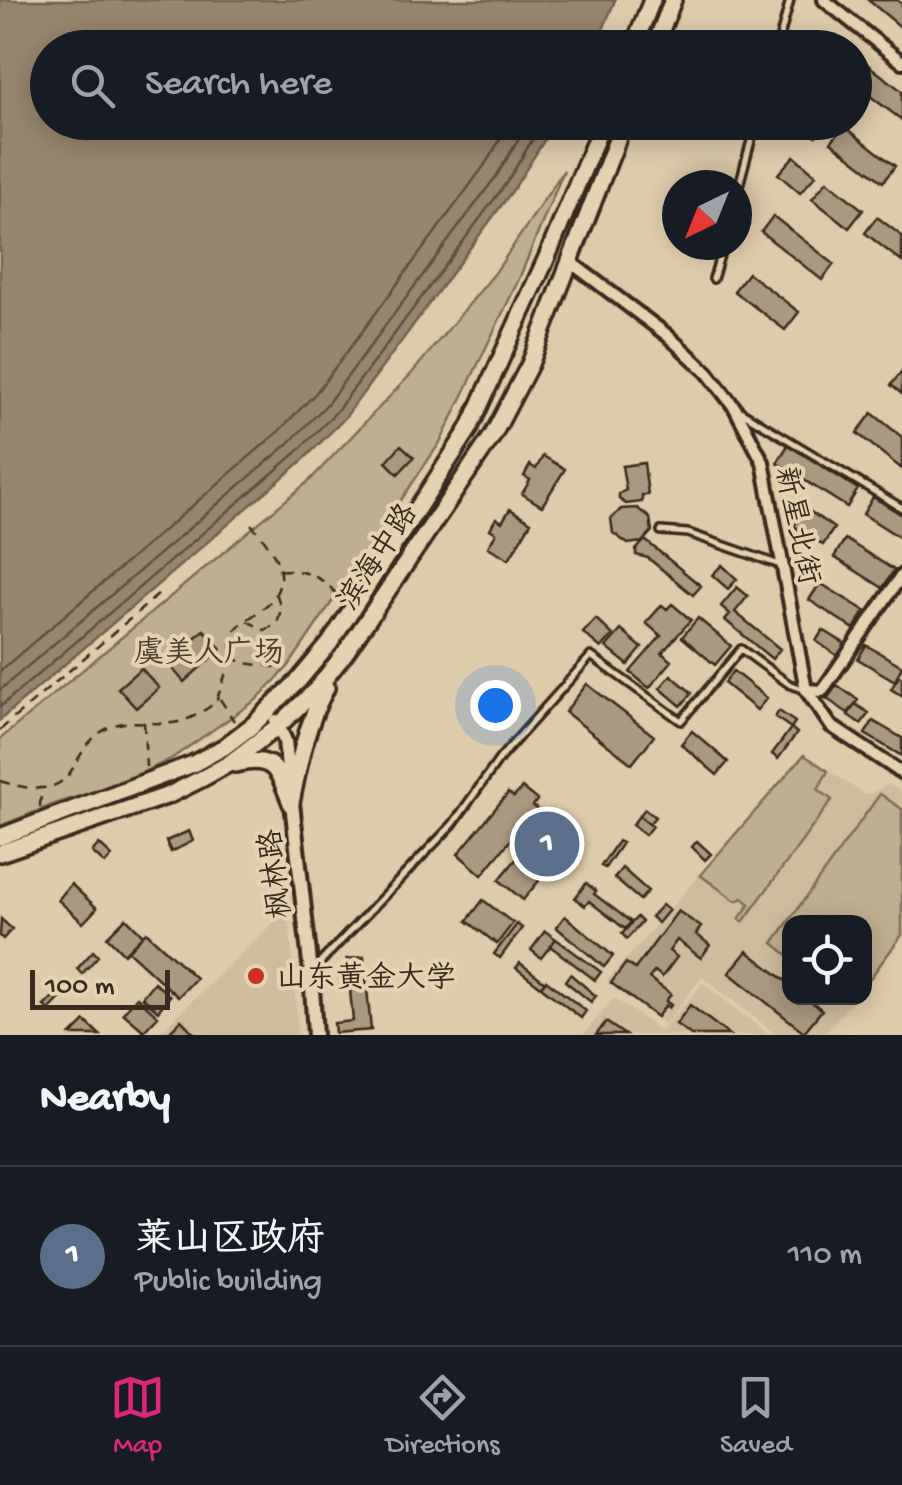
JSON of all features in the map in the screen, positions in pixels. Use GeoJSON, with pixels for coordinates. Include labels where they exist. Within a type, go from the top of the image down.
{"type":"FeatureCollection","features":[{"type":"Feature","properties":{"kind":"main road"},"geometry":{"type":"LineString","coordinates":[[640,30],[652,0]]}},
{"type":"Feature","properties":{"kind":"main road"},"geometry":{"type":"LineString","coordinates":[[661,30],[673,0]]}},
{"type":"Feature","properties":{"kind":"main road","name":"滨海中路"},"geometry":{"type":"LineString","coordinates":[[0,837],[166,777],[224,747],[270,710],[330,643],[469,428],[595,140]]}},
{"type":"Feature","properties":{"kind":"main road","name":"滨海中路"},"geometry":{"type":"LineString","coordinates":[[0,853],[168,795],[203,778],[230,763],[278,726],[315,691],[345,653],[492,435],[530,364],[617,140]]}},
{"type":"Feature","properties":{"kind":"main road"},"geometry":{"type":"LineString","coordinates":[[291,803],[301,748],[312,715],[345,653]]}},
{"type":"Feature","properties":{"kind":"main road"},"geometry":{"type":"LineString","coordinates":[[203,778],[234,764],[262,761],[281,777],[291,803]]}},
{"type":"Feature","properties":{"kind":"street"},"geometry":{"type":"LineString","coordinates":[[824,0],[862,30]]}},
{"type":"Feature","properties":{"kind":"street"},"geometry":{"type":"LineString","coordinates":[[872,38],[902,62]]}},
{"type":"Feature","properties":{"kind":"street","name":"新星北街"},"geometry":{"type":"LineString","coordinates":[[568,262],[604,284],[667,335],[707,372],[735,408],[763,462],[806,690],[831,726],[902,773]]}},
{"type":"Feature","properties":{"kind":"street"},"geometry":{"type":"LineString","coordinates":[[806,690],[822,691],[902,575]]}},
{"type":"Feature","properties":{"kind":"street","name":"枫林路"},"geometry":{"type":"LineString","coordinates":[[270,710],[285,742],[311,972],[314,1035]]}},
{"type":"Feature","properties":{"kind":"lane"},"geometry":{"type":"LineString","coordinates":[[782,30],[790,0]]}},
{"type":"Feature","properties":{"kind":"lane"},"geometry":{"type":"LineString","coordinates":[[743,170],[751,140]]}},
{"type":"Feature","properties":{"kind":"lane"},"geometry":{"type":"LineString","coordinates":[[713,279],[719,260]]}},
{"type":"Feature","properties":{"kind":"lane"},"geometry":{"type":"LineString","coordinates":[[735,408],[902,508]]}},
{"type":"Feature","properties":{"kind":"lane"},"geometry":{"type":"LineString","coordinates":[[661,531],[688,533],[783,566]]}},
{"type":"Feature","properties":{"kind":"lane"},"geometry":{"type":"LineString","coordinates":[[311,972],[453,824],[500,758],[591,656],[681,721],[742,649],[789,684],[806,690]]}},
{"type":"Feature","properties":{"kind":"path"},"geometry":{"type":"LineString","coordinates":[[0,781],[18,788],[41,789],[69,776],[100,732],[131,721],[181,722],[220,698],[234,631],[270,602],[280,570],[274,553],[251,524]]}},
{"type":"Feature","properties":{"kind":"path"},"geometry":{"type":"LineString","coordinates":[[280,570],[306,572],[324,579],[344,606]]}},
{"type":"Feature","properties":{"kind":"path"},"geometry":{"type":"LineString","coordinates":[[246,621],[265,630],[276,624],[281,610],[276,591]]}},
{"type":"Feature","properties":{"kind":"path"},"geometry":{"type":"LineString","coordinates":[[0,730],[160,594]]}},
{"type":"Feature","properties":{"kind":"path"},"geometry":{"type":"LineString","coordinates":[[229,656],[244,663],[282,668]]}},
{"type":"Feature","properties":{"kind":"path"},"geometry":{"type":"LineString","coordinates":[[220,698],[234,721]]}},
{"type":"Feature","properties":{"kind":"path"},"geometry":{"type":"LineString","coordinates":[[144,722],[148,773]]}},
{"type":"Feature","properties":{"kind":"path"},"geometry":{"type":"LineString","coordinates":[[39,813],[41,789]]}},
{"type":"Feature","properties":{"kind":"shaded area"},"geometry":{"type":"Polygon","coordinates":[[[804,755],[866,795],[889,784],[902,792],[902,935],[872,976],[872,915],[782,915],[782,1005],[849,1005],[823,1035],[777,1035],[702,977],[665,1025],[607,981],[804,755]]]}},
{"type":"Feature","properties":{"kind":"shaded area","name":"山东黄金大学"},"geometry":{"type":"Polygon","coordinates":[[[281,915],[289,916],[298,1035],[157,1035],[281,915]]]}},
{"type":"Feature","properties":{"kind":"shaded area"},"geometry":{"type":"Polygon","coordinates":[[[703,983],[769,1035],[583,1035],[614,998],[661,1031],[703,983]]]}},
{"type":"Feature","properties":{"kind":"green space","name":"虞美人广场"},"geometry":{"type":"Polygon","coordinates":[[[564,170],[519,279],[441,441],[288,667],[256,700],[171,759],[114,786],[0,826],[0,739],[310,480],[412,373],[495,273],[564,170]]]}},
{"type":"Feature","properties":{"kind":"green space"},"geometry":{"type":"Polygon","coordinates":[[[804,755],[828,771],[818,789],[832,800],[743,922],[739,919],[750,904],[743,898],[736,901],[700,875],[804,755]]]}},
{"type":"Feature","properties":{"kind":"green space"},"geometry":{"type":"Polygon","coordinates":[[[880,794],[902,809],[902,935],[872,976],[872,915],[793,915],[880,794]]]}},
{"type":"Feature","properties":{"kind":"green space"},"geometry":{"type":"Polygon","coordinates":[[[782,930],[782,950],[773,943],[782,930]]]}},
{"type":"Feature","properties":{"kind":"water"},"geometry":{"type":"Polygon","coordinates":[[[0,0],[615,0],[603,30],[30,30],[30,140],[544,140],[515,187],[344,419],[303,460],[0,720],[0,0]]]}},
{"type":"Feature","properties":{"kind":"building"},"geometry":{"type":"Polygon","coordinates":[[[868,0],[897,0],[902,4],[902,28],[868,0]]]}},
{"type":"Feature","properties":{"kind":"building"},"geometry":{"type":"Polygon","coordinates":[[[872,68],[902,91],[902,120],[872,98],[872,68]]]}},
{"type":"Feature","properties":{"kind":"building"},"geometry":{"type":"Polygon","coordinates":[[[862,140],[895,166],[883,182],[831,142],[862,140]]]}},
{"type":"Feature","properties":{"kind":"building"},"geometry":{"type":"Polygon","coordinates":[[[794,156],[816,175],[800,193],[778,174],[794,156]]]}},
{"type":"Feature","properties":{"kind":"building"},"geometry":{"type":"Polygon","coordinates":[[[827,181],[863,210],[849,228],[812,199],[827,181]]]}},
{"type":"Feature","properties":{"kind":"building"},"geometry":{"type":"Polygon","coordinates":[[[773,216],[834,264],[822,280],[761,232],[773,216]]]}},
{"type":"Feature","properties":{"kind":"building"},"geometry":{"type":"Polygon","coordinates":[[[877,217],[902,236],[902,262],[865,233],[877,217]]]}},
{"type":"Feature","properties":{"kind":"building"},"geometry":{"type":"Polygon","coordinates":[[[748,273],[799,312],[785,330],[734,291],[748,273]]]}},
{"type":"Feature","properties":{"kind":"building"},"geometry":{"type":"Polygon","coordinates":[[[902,371],[902,394],[891,385],[902,371]]]}},
{"type":"Feature","properties":{"kind":"building"},"geometry":{"type":"Polygon","coordinates":[[[872,413],[902,437],[902,469],[857,433],[872,413]]]}},
{"type":"Feature","properties":{"kind":"building"},"geometry":{"type":"Polygon","coordinates":[[[401,445],[414,457],[398,474],[386,462],[401,445]]]}},
{"type":"Feature","properties":{"kind":"building"},"geometry":{"type":"Polygon","coordinates":[[[788,445],[858,489],[847,507],[777,463],[788,445]]]}},
{"type":"Feature","properties":{"kind":"building"},"geometry":{"type":"Polygon","coordinates":[[[543,456],[565,469],[542,506],[522,494],[530,480],[524,476],[530,465],[536,469],[543,456]]]}},
{"type":"Feature","properties":{"kind":"building"},"geometry":{"type":"Polygon","coordinates":[[[644,463],[648,495],[642,495],[642,502],[626,504],[619,499],[619,494],[626,490],[622,466],[644,463]]]}},
{"type":"Feature","properties":{"kind":"building"},"geometry":{"type":"Polygon","coordinates":[[[873,497],[902,515],[902,539],[863,514],[873,497]]]}},
{"type":"Feature","properties":{"kind":"building"},"geometry":{"type":"Polygon","coordinates":[[[637,508],[650,518],[652,531],[642,542],[628,544],[613,533],[611,519],[621,509],[637,508]]]}},
{"type":"Feature","properties":{"kind":"building"},"geometry":{"type":"Polygon","coordinates":[[[805,508],[834,528],[823,545],[794,526],[805,508]]]}},
{"type":"Feature","properties":{"kind":"building"},"geometry":{"type":"Polygon","coordinates":[[[510,509],[531,522],[509,559],[488,547],[496,533],[490,529],[496,518],[502,522],[510,509]]]}},
{"type":"Feature","properties":{"kind":"building"},"geometry":{"type":"Polygon","coordinates":[[[845,539],[894,570],[883,588],[834,557],[845,539]]]}},
{"type":"Feature","properties":{"kind":"building"},"geometry":{"type":"Polygon","coordinates":[[[645,540],[701,586],[693,595],[648,558],[636,555],[645,540]]]}},
{"type":"Feature","properties":{"kind":"building"},"geometry":{"type":"Polygon","coordinates":[[[722,565],[737,579],[728,589],[712,575],[722,565]]]}},
{"type":"Feature","properties":{"kind":"building"},"geometry":{"type":"Polygon","coordinates":[[[820,583],[865,611],[854,629],[809,600],[820,583]]]}},
{"type":"Feature","properties":{"kind":"building"},"geometry":{"type":"Polygon","coordinates":[[[737,587],[748,596],[735,612],[780,649],[772,659],[725,620],[730,614],[721,606],[737,587]]]}},
{"type":"Feature","properties":{"kind":"building"},"geometry":{"type":"Polygon","coordinates":[[[672,604],[691,620],[662,653],[672,661],[649,688],[630,672],[661,636],[646,623],[662,605],[667,609],[672,604]]]}},
{"type":"Feature","properties":{"kind":"building"},"geometry":{"type":"Polygon","coordinates":[[[698,618],[731,646],[715,665],[682,637],[698,618]]]}},
{"type":"Feature","properties":{"kind":"building"},"geometry":{"type":"Polygon","coordinates":[[[596,619],[613,635],[601,648],[583,633],[596,619]]]}},
{"type":"Feature","properties":{"kind":"building"},"geometry":{"type":"Polygon","coordinates":[[[204,630],[221,649],[184,682],[167,662],[204,630]]]}},
{"type":"Feature","properties":{"kind":"building"},"geometry":{"type":"Polygon","coordinates":[[[621,630],[642,648],[628,665],[606,647],[621,630]]]}},
{"type":"Feature","properties":{"kind":"building"},"geometry":{"type":"Polygon","coordinates":[[[823,630],[847,645],[839,657],[816,641],[823,630]]]}},
{"type":"Feature","properties":{"kind":"building"},"geometry":{"type":"Polygon","coordinates":[[[866,645],[902,666],[895,681],[858,659],[866,645]]]}},
{"type":"Feature","properties":{"kind":"building"},"geometry":{"type":"Polygon","coordinates":[[[141,668],[159,688],[136,708],[118,688],[141,668]]]}},
{"type":"Feature","properties":{"kind":"building"},"geometry":{"type":"Polygon","coordinates":[[[733,671],[767,698],[757,710],[724,683],[733,671]]]}},
{"type":"Feature","properties":{"kind":"building"},"geometry":{"type":"Polygon","coordinates":[[[671,675],[692,693],[681,706],[660,688],[671,675]]]}},
{"type":"Feature","properties":{"kind":"building"},"geometry":{"type":"Polygon","coordinates":[[[899,676],[902,678],[902,696],[891,689],[899,676]]]}},
{"type":"Feature","properties":{"kind":"building"},"geometry":{"type":"Polygon","coordinates":[[[587,684],[654,736],[632,764],[565,712],[587,684]]]}},
{"type":"Feature","properties":{"kind":"building"},"geometry":{"type":"Polygon","coordinates":[[[837,685],[858,700],[848,713],[827,699],[837,685]]]}},
{"type":"Feature","properties":{"kind":"building"},"geometry":{"type":"Polygon","coordinates":[[[855,704],[869,713],[861,724],[848,715],[855,704]]]}},
{"type":"Feature","properties":{"kind":"building"},"geometry":{"type":"Polygon","coordinates":[[[779,711],[795,722],[791,728],[775,717],[779,711]]]}},
{"type":"Feature","properties":{"kind":"building"},"geometry":{"type":"Polygon","coordinates":[[[873,721],[902,738],[902,756],[865,734],[873,721]]]}},
{"type":"Feature","properties":{"kind":"building"},"geometry":{"type":"Polygon","coordinates":[[[791,728],[797,733],[778,759],[772,754],[791,728]]]}},
{"type":"Feature","properties":{"kind":"building"},"geometry":{"type":"Polygon","coordinates":[[[692,731],[728,762],[717,775],[681,744],[692,731]]]}},
{"type":"Feature","properties":{"kind":"building"},"geometry":{"type":"Polygon","coordinates":[[[522,788],[537,800],[533,806],[551,820],[548,823],[571,842],[523,900],[499,880],[527,846],[514,836],[482,875],[458,854],[508,793],[514,797],[522,788]]]}},
{"type":"Feature","properties":{"kind":"building"},"geometry":{"type":"Polygon","coordinates":[[[645,809],[655,817],[649,824],[639,816],[645,809]]]}},
{"type":"Feature","properties":{"kind":"building"},"geometry":{"type":"Polygon","coordinates":[[[639,816],[652,826],[645,835],[632,825],[639,816]]]}},
{"type":"Feature","properties":{"kind":"building"},"geometry":{"type":"Polygon","coordinates":[[[189,831],[193,841],[171,852],[166,841],[189,831]]]}},
{"type":"Feature","properties":{"kind":"building"},"geometry":{"type":"Polygon","coordinates":[[[618,841],[622,843],[605,868],[601,866],[618,841]]]}},
{"type":"Feature","properties":{"kind":"building"},"geometry":{"type":"Polygon","coordinates":[[[697,841],[711,854],[705,860],[692,847],[697,841]]]}},
{"type":"Feature","properties":{"kind":"building"},"geometry":{"type":"Polygon","coordinates":[[[99,844],[112,856],[105,864],[92,852],[99,844]]]}},
{"type":"Feature","properties":{"kind":"building"},"geometry":{"type":"Polygon","coordinates":[[[622,868],[648,891],[640,900],[614,878],[622,868]]]}},
{"type":"Feature","properties":{"kind":"building"},"geometry":{"type":"Polygon","coordinates":[[[586,883],[596,891],[594,894],[631,922],[625,929],[589,901],[585,906],[575,898],[586,883]]]}},
{"type":"Feature","properties":{"kind":"building"},"geometry":{"type":"Polygon","coordinates":[[[71,884],[97,908],[83,923],[58,900],[71,884]]]}},
{"type":"Feature","properties":{"kind":"building"},"geometry":{"type":"Polygon","coordinates":[[[483,900],[513,923],[497,944],[467,921],[483,900]]]}},
{"type":"Feature","properties":{"kind":"building"},"geometry":{"type":"Polygon","coordinates":[[[662,905],[669,910],[658,923],[651,917],[662,905]]]}},
{"type":"Feature","properties":{"kind":"building"},"geometry":{"type":"Polygon","coordinates":[[[678,911],[701,927],[696,934],[710,945],[701,958],[677,940],[669,951],[677,957],[662,977],[655,971],[649,978],[671,994],[666,1001],[671,1005],[666,1005],[657,1017],[611,983],[626,963],[635,969],[678,911]]]}},
{"type":"Feature","properties":{"kind":"building"},"geometry":{"type":"Polygon","coordinates":[[[565,916],[613,956],[604,967],[556,927],[565,916]]]}},
{"type":"Feature","properties":{"kind":"building"},"geometry":{"type":"Polygon","coordinates":[[[637,917],[642,922],[627,939],[622,934],[637,917]]]}},
{"type":"Feature","properties":{"kind":"building"},"geometry":{"type":"Polygon","coordinates":[[[126,918],[143,935],[124,954],[107,937],[126,918]]]}},
{"type":"Feature","properties":{"kind":"building"},"geometry":{"type":"Polygon","coordinates":[[[1,919],[12,929],[3,939],[0,936],[1,919]]]}},
{"type":"Feature","properties":{"kind":"building"},"geometry":{"type":"Polygon","coordinates":[[[517,924],[522,928],[500,958],[494,954],[517,924]]]}},
{"type":"Feature","properties":{"kind":"building"},"geometry":{"type":"Polygon","coordinates":[[[545,931],[556,939],[541,958],[531,950],[545,931]]]}},
{"type":"Feature","properties":{"kind":"building"},"geometry":{"type":"Polygon","coordinates":[[[146,932],[196,978],[178,997],[128,951],[146,932]]]}},
{"type":"Feature","properties":{"kind":"building"},"geometry":{"type":"Polygon","coordinates":[[[556,939],[601,972],[595,980],[550,946],[556,939]]]}},
{"type":"Feature","properties":{"kind":"building"},"geometry":{"type":"Polygon","coordinates":[[[93,951],[98,956],[82,974],[77,969],[93,951]]]}},
{"type":"Feature","properties":{"kind":"building"},"geometry":{"type":"Polygon","coordinates":[[[747,951],[782,978],[782,1005],[816,1005],[822,1010],[804,1032],[729,973],[747,951]]]}},
{"type":"Feature","properties":{"kind":"building"},"geometry":{"type":"Polygon","coordinates":[[[364,957],[371,1030],[335,1033],[334,1023],[353,1021],[347,959],[364,957]]]}},
{"type":"Feature","properties":{"kind":"building"},"geometry":{"type":"Polygon","coordinates":[[[520,963],[545,982],[541,987],[516,968],[520,963]]]}},
{"type":"Feature","properties":{"kind":"building"},"geometry":{"type":"Polygon","coordinates":[[[570,974],[596,996],[591,1002],[565,981],[570,974]]]}},
{"type":"Feature","properties":{"kind":"building"},"geometry":{"type":"Polygon","coordinates":[[[546,980],[586,1011],[581,1018],[541,987],[546,980]]]}},
{"type":"Feature","properties":{"kind":"building"},"geometry":{"type":"Polygon","coordinates":[[[154,982],[170,996],[158,1011],[142,997],[154,982]]]}},
{"type":"Feature","properties":{"kind":"building"},"geometry":{"type":"Polygon","coordinates":[[[61,989],[65,993],[49,1010],[44,1006],[61,989]]]}},
{"type":"Feature","properties":{"kind":"building"},"geometry":{"type":"Polygon","coordinates":[[[137,997],[158,1016],[144,1031],[123,1013],[137,997]]]}},
{"type":"Feature","properties":{"kind":"building"},"geometry":{"type":"Polygon","coordinates":[[[690,1005],[729,1035],[691,1035],[676,1024],[690,1005]]]}},
{"type":"Feature","properties":{"kind":"building"},"geometry":{"type":"Polygon","coordinates":[[[181,1020],[195,1034],[166,1035],[181,1020]]]}},
{"type":"Feature","properties":{"kind":"building"},"geometry":{"type":"Polygon","coordinates":[[[85,1021],[100,1035],[71,1035],[85,1021]]]}},
{"type":"Feature","properties":{"kind":"building"},"geometry":{"type":"Polygon","coordinates":[[[606,1022],[625,1035],[596,1035],[606,1022]]]}},
{"type":"Feature","properties":{"kind":"place","name":"莱山区政府"},"geometry":{"type":"Point","coordinates":[547,844]}},
{"type":"Feature","properties":{"kind":"place","name":"山东黄金大学"},"geometry":{"type":"Point","coordinates":[256,976]}}]}
